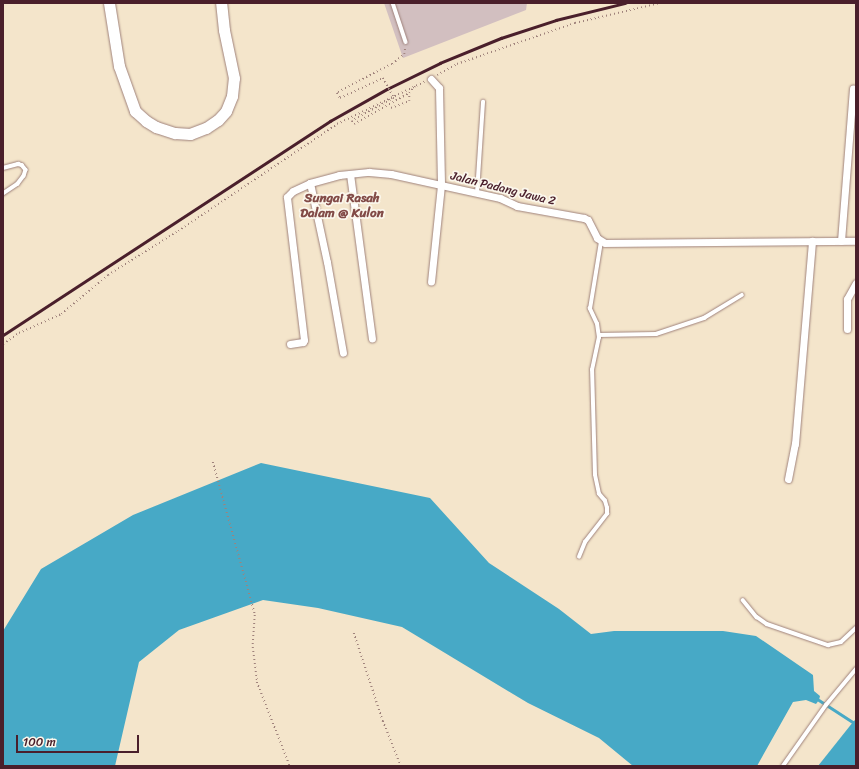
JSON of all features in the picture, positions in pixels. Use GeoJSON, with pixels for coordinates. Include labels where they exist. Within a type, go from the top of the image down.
{"type":"FeatureCollection","features":[{"type":"Feature","properties":{"kind":"main road"},"geometry":{"type":"LineString","coordinates":[[109,3],[119,66],[135,111],[146,121],[156,127],[175,133],[190,134],[206,128],[218,120],[226,111],[232,96],[234,78],[224,30],[221,3]]}},
{"type":"Feature","properties":{"kind":"street"},"geometry":{"type":"LineString","coordinates":[[431,79],[439,88],[441,185],[431,281]]}},
{"type":"Feature","properties":{"kind":"street"},"geometry":{"type":"LineString","coordinates":[[841,241],[854,88]]}},
{"type":"Feature","properties":{"kind":"street","name":"Jalan Padang Jawa 2"},"geometry":{"type":"LineString","coordinates":[[290,344],[303,342],[304,340],[286,202],[287,197],[293,191],[310,183],[350,174],[369,172],[391,174],[500,198],[517,206],[584,218],[588,220],[600,242]]}},
{"type":"Feature","properties":{"kind":"street"},"geometry":{"type":"LineString","coordinates":[[350,174],[372,339]]}},
{"type":"Feature","properties":{"kind":"street"},"geometry":{"type":"LineString","coordinates":[[310,183],[327,262],[343,353]]}},
{"type":"Feature","properties":{"kind":"street"},"geometry":{"type":"LineString","coordinates":[[788,478],[795,444],[812,241]]}},
{"type":"Feature","properties":{"kind":"street"},"geometry":{"type":"LineString","coordinates":[[600,242],[856,241]]}},
{"type":"Feature","properties":{"kind":"street"},"geometry":{"type":"LineString","coordinates":[[847,329],[848,299],[856,283]]}},
{"type":"Feature","properties":{"kind":"lane"},"geometry":{"type":"LineString","coordinates":[[393,3],[406,42]]}},
{"type":"Feature","properties":{"kind":"lane"},"geometry":{"type":"LineString","coordinates":[[477,193],[483,102]]}},
{"type":"Feature","properties":{"kind":"lane"},"geometry":{"type":"LineString","coordinates":[[3,168],[18,164],[22,165],[26,170],[24,176],[18,184],[3,194]]}},
{"type":"Feature","properties":{"kind":"lane"},"geometry":{"type":"LineString","coordinates":[[579,557],[585,542],[607,514],[608,508],[605,501],[599,494],[595,475],[592,370],[599,336],[597,324],[590,309],[600,242]]}},
{"type":"Feature","properties":{"kind":"lane"},"geometry":{"type":"LineString","coordinates":[[599,336],[656,334],[704,318],[742,295]]}},
{"type":"Feature","properties":{"kind":"lane"},"geometry":{"type":"LineString","coordinates":[[743,600],[757,617],[767,624],[828,645],[840,642],[856,628]]}},
{"type":"Feature","properties":{"kind":"lane"},"geometry":{"type":"LineString","coordinates":[[783,766],[826,705],[856,669]]}},
{"type":"Feature","properties":{"kind":"path"},"geometry":{"type":"LineString","coordinates":[[3,344],[19,333],[60,314],[108,275],[178,231],[337,124],[431,79],[457,64],[575,23],[660,3]]}},
{"type":"Feature","properties":{"kind":"path"},"geometry":{"type":"LineString","coordinates":[[406,42],[404,54],[392,64],[338,93],[340,98],[383,78],[394,98],[352,121],[354,124],[409,93],[417,85]]}},
{"type":"Feature","properties":{"kind":"path"},"geometry":{"type":"LineString","coordinates":[[391,108],[409,101],[409,93]]}},
{"type":"Feature","properties":{"kind":"path"},"geometry":{"type":"LineString","coordinates":[[213,462],[255,615],[253,647],[257,682],[290,766]]}},
{"type":"Feature","properties":{"kind":"path"},"geometry":{"type":"LineString","coordinates":[[354,633],[382,721],[401,766]]}},
{"type":"Feature","properties":{"kind":"shaded area"},"geometry":{"type":"Polygon","coordinates":[[[384,3],[527,3],[526,10],[403,58],[384,3]]]}},
{"type":"Feature","properties":{"kind":"water"},"geometry":{"type":"Polygon","coordinates":[[[261,463],[430,498],[489,563],[559,609],[591,634],[614,631],[723,631],[756,636],[813,675],[814,691],[820,696],[819,700],[816,704],[806,700],[793,702],[757,766],[633,766],[599,738],[528,703],[402,627],[318,608],[263,600],[179,630],[139,662],[115,766],[3,766],[3,631],[41,569],[133,515],[261,463]]]}},
{"type":"Feature","properties":{"kind":"water"},"geometry":{"type":"Polygon","coordinates":[[[856,719],[856,766],[818,766],[853,722],[856,719]]]}},
{"type":"Feature","properties":{"kind":"waterway"},"geometry":{"type":"LineString","coordinates":[[819,700],[856,724]]}},
{"type":"Feature","properties":{"kind":"railway"},"geometry":{"type":"LineString","coordinates":[[3,335],[330,121],[387,89],[440,63],[501,38],[556,20],[625,3]]}},
{"type":"Feature","properties":{"kind":"district","name":"Sungai Rasah Dalam @ Kulon"},"geometry":{"type":"Point","coordinates":[342,206]}}]}
